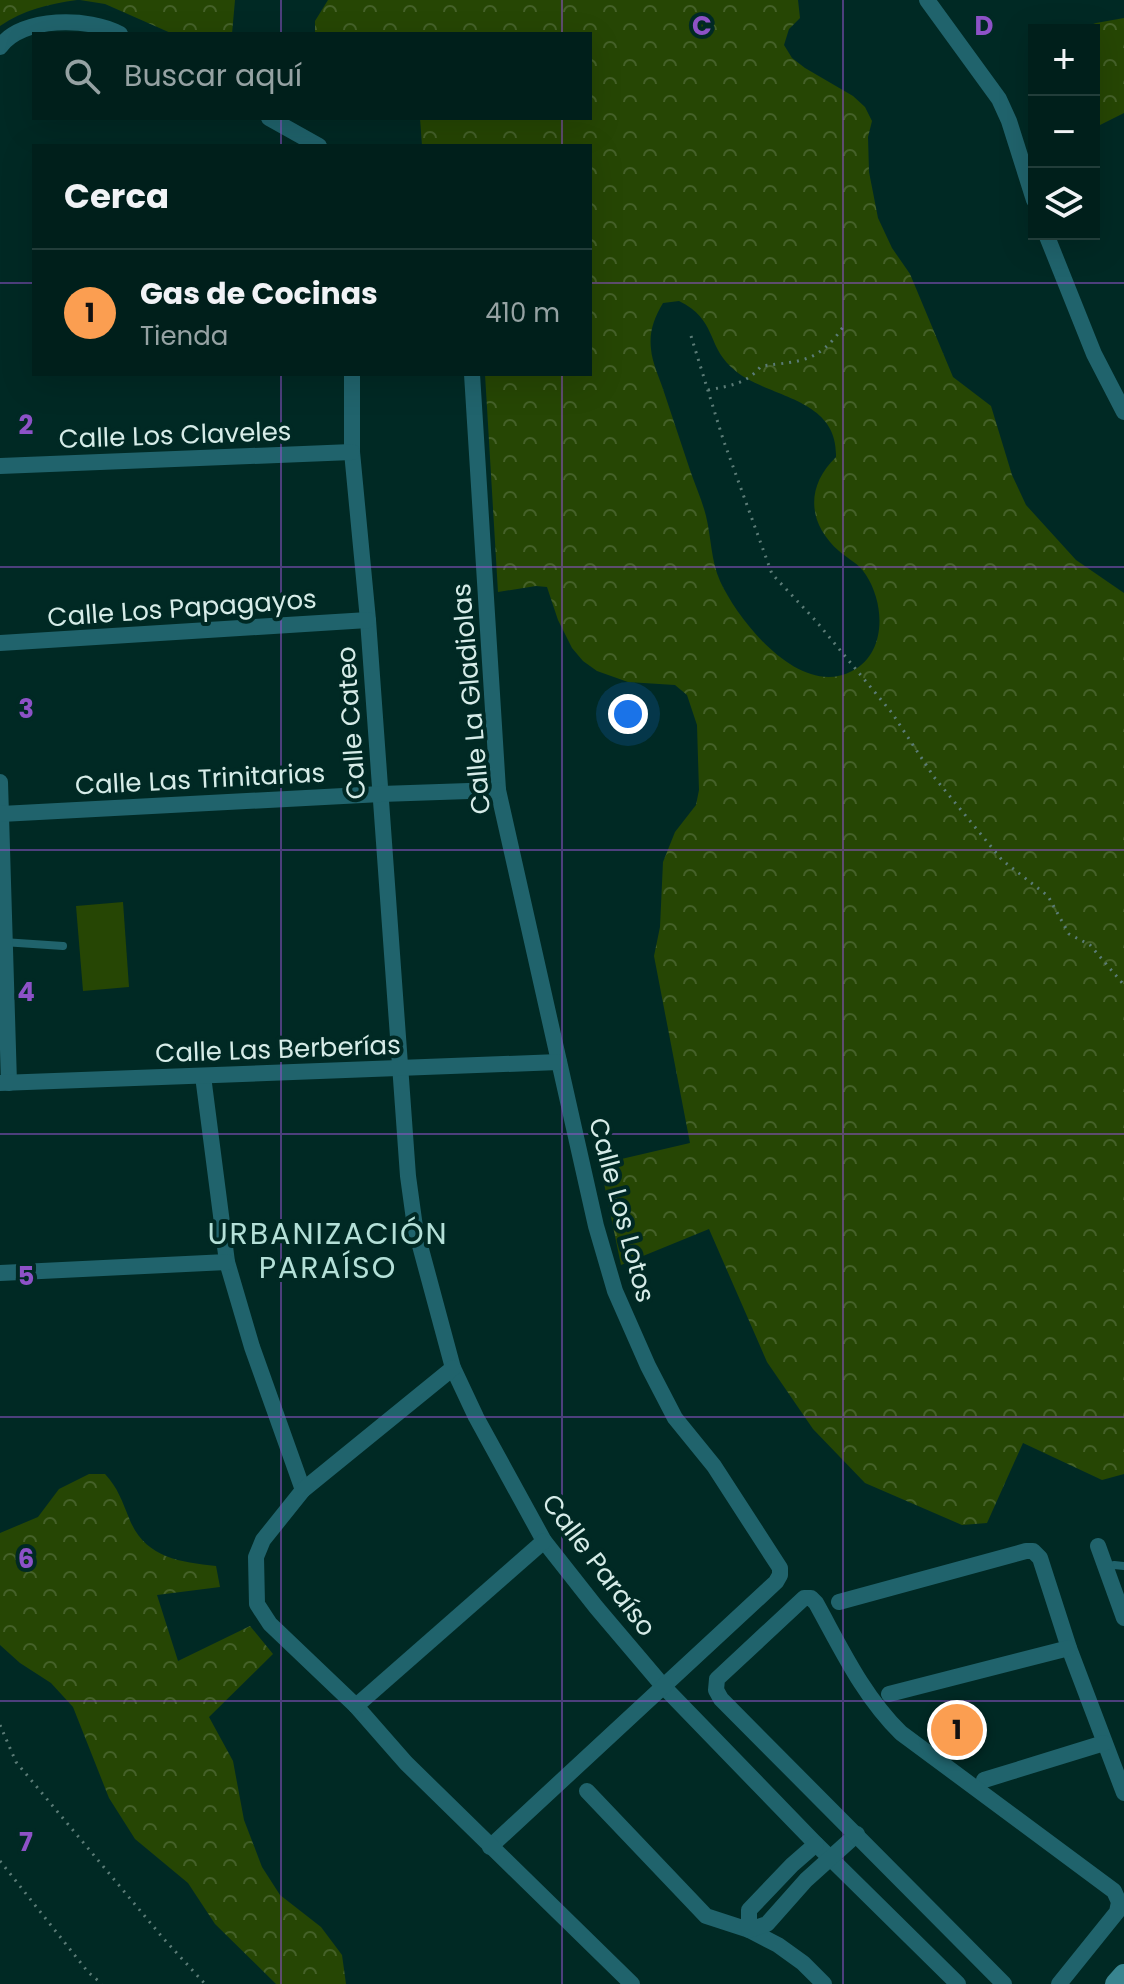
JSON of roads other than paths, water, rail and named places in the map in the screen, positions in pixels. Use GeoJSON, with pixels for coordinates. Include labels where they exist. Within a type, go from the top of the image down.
{"type":"FeatureCollection","features":[{"type":"Feature","properties":{"kind":"street"},"geometry":{"type":"LineString","coordinates":[[927,0],[999,99],[1028,181]]}},
{"type":"Feature","properties":{"kind":"street"},"geometry":{"type":"LineString","coordinates":[[0,47],[5,40],[29,26],[86,24],[113,32]]}},
{"type":"Feature","properties":{"kind":"street"},"geometry":{"type":"LineString","coordinates":[[273,120],[315,144]]}},
{"type":"Feature","properties":{"kind":"street"},"geometry":{"type":"LineString","coordinates":[[1048,240],[1094,354],[1124,412]]}},
{"type":"Feature","properties":{"kind":"street","name":"Calle Cateo"},"geometry":{"type":"LineString","coordinates":[[352,376],[352,452],[368,620],[399,1068]]}},
{"type":"Feature","properties":{"kind":"street","name":"Calle La Gladiolas"},"geometry":{"type":"LineString","coordinates":[[472,376],[498,790],[559,1062]]}},
{"type":"Feature","properties":{"kind":"street","name":"Calle Los Claveles"},"geometry":{"type":"LineString","coordinates":[[0,466],[352,452]]}},
{"type":"Feature","properties":{"kind":"street","name":"Calle Los Papagayos"},"geometry":{"type":"LineString","coordinates":[[0,643],[368,620]]}},
{"type":"Feature","properties":{"kind":"street"},"geometry":{"type":"LineString","coordinates":[[0,782],[4,1083]]}},
{"type":"Feature","properties":{"kind":"street","name":"Calle Las Trinitarias"},"geometry":{"type":"LineString","coordinates":[[1,814],[498,790]]}},
{"type":"Feature","properties":{"kind":"street","name":"Calle Las Berberías"},"geometry":{"type":"LineString","coordinates":[[4,1083],[559,1062]]}},
{"type":"Feature","properties":{"kind":"street","name":"Calle Los Lotos"},"geometry":{"type":"LineString","coordinates":[[559,1062],[596,1226],[620,1304],[675,1418],[714,1466],[780,1568],[776,1582],[663,1686]]}},
{"type":"Feature","properties":{"kind":"street","name":"Calle Paraíso"},"geometry":{"type":"LineString","coordinates":[[399,1068],[415,1227],[453,1368],[476,1417],[544,1541],[663,1686],[816,1844],[958,1984]]}},
{"type":"Feature","properties":{"kind":"street"},"geometry":{"type":"LineString","coordinates":[[203,1076],[227,1262],[252,1347],[303,1490]]}},
{"type":"Feature","properties":{"kind":"street"},"geometry":{"type":"LineString","coordinates":[[0,1273],[227,1262]]}},
{"type":"Feature","properties":{"kind":"street"},"geometry":{"type":"LineString","coordinates":[[453,1368],[303,1490],[263,1540],[256,1557],[257,1604],[270,1624],[356,1706],[406,1763],[632,1984]]}},
{"type":"Feature","properties":{"kind":"street"},"geometry":{"type":"LineString","coordinates":[[356,1706],[544,1541]]}},
{"type":"Feature","properties":{"kind":"street"},"geometry":{"type":"LineString","coordinates":[[1098,1546],[1124,1618]]}},
{"type":"Feature","properties":{"kind":"street"},"geometry":{"type":"LineString","coordinates":[[839,1602],[1033,1551],[1040,1558],[1069,1648],[1124,1793]]}},
{"type":"Feature","properties":{"kind":"street"},"geometry":{"type":"LineString","coordinates":[[1004,1984],[721,1699],[716,1690],[717,1679],[804,1598],[811,1598],[816,1603],[862,1685],[882,1715],[901,1733],[1114,1891],[1119,1902],[1117,1912],[1059,1984]]}},
{"type":"Feature","properties":{"kind":"street"},"geometry":{"type":"LineString","coordinates":[[889,1694],[1069,1648]]}},
{"type":"Feature","properties":{"kind":"street"},"geometry":{"type":"LineString","coordinates":[[490,1847],[663,1686]]}},
{"type":"Feature","properties":{"kind":"street"},"geometry":{"type":"LineString","coordinates":[[984,1780],[1104,1743]]}},
{"type":"Feature","properties":{"kind":"street"},"geometry":{"type":"LineString","coordinates":[[587,1791],[706,1916],[749,1930],[778,1945],[803,1963],[824,1984]]}},
{"type":"Feature","properties":{"kind":"street"},"geometry":{"type":"LineString","coordinates":[[749,1930],[767,1924],[806,1880],[857,1834]]}},
{"type":"Feature","properties":{"kind":"street"},"geometry":{"type":"LineString","coordinates":[[749,1930],[749,1910],[816,1844]]}},
{"type":"Feature","properties":{"kind":"street"},"geometry":{"type":"LineString","coordinates":[[758,1901],[774,1915]]}},
{"type":"Feature","properties":{"kind":"street"},"geometry":{"type":"LineString","coordinates":[[1116,1984],[1124,1975]]}},
{"type":"Feature","properties":{"kind":"lane"},"geometry":{"type":"LineString","coordinates":[[3,942],[63,946]]}},
{"type":"Feature","properties":{"kind":"lane"},"geometry":{"type":"LineString","coordinates":[[1106,1568],[1124,1566]]}},
{"type":"Feature","properties":{"kind":"place","name":"Gas de Cocinas"},"geometry":{"type":"Point","coordinates":[957,1730]}},
{"type":"Feature","properties":{"kind":"district","name":"URBANIZACIÓN PARAÍSO"},"geometry":{"type":"Point","coordinates":[328,1250]}}]}
